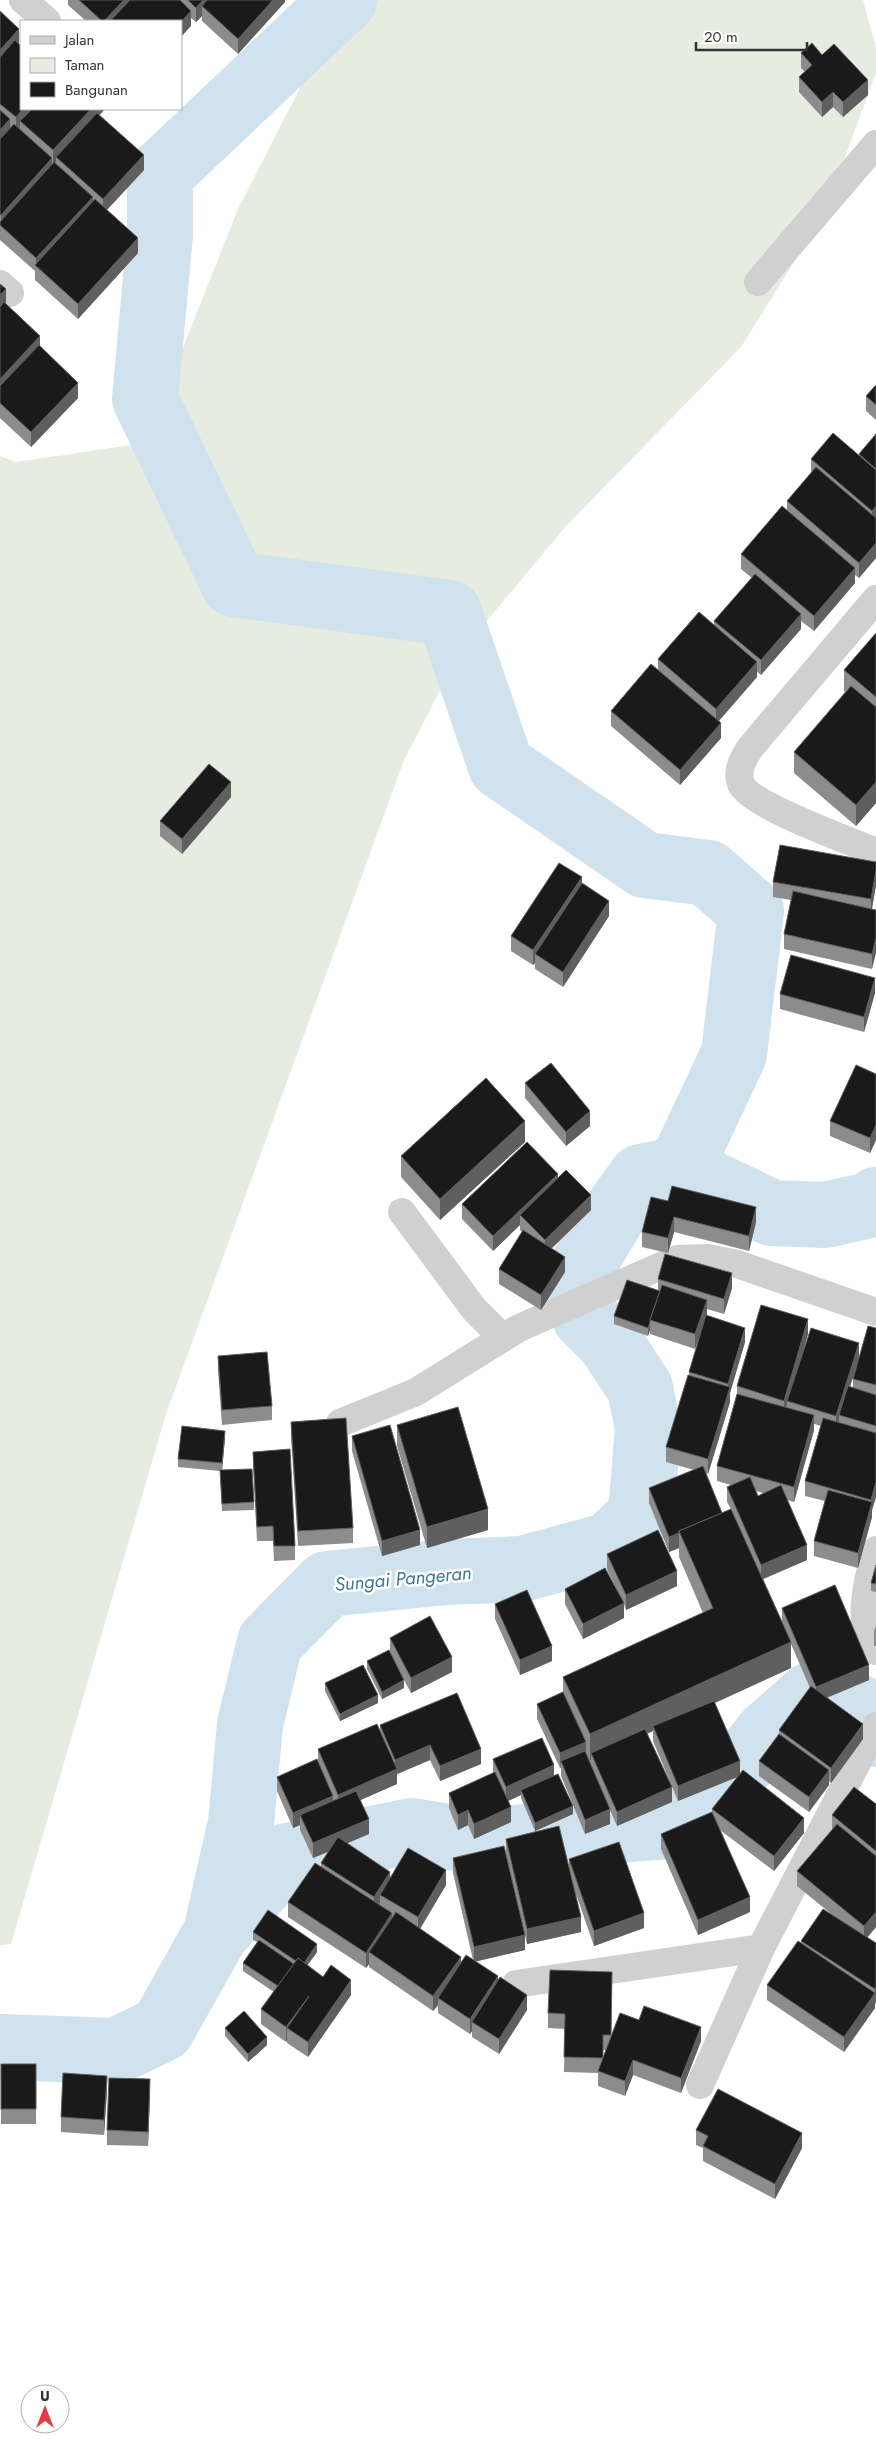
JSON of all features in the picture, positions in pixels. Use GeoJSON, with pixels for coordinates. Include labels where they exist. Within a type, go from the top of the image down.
{"type":"FeatureCollection","features":[{"type":"Feature","properties":{"kind":"street"},"geometry":{"type":"LineString","coordinates":[[23,0],[47,20]]}},
{"type":"Feature","properties":{"kind":"street"},"geometry":{"type":"LineString","coordinates":[[758,282],[876,144]]}},
{"type":"Feature","properties":{"kind":"street"},"geometry":{"type":"LineString","coordinates":[[876,599],[750,748],[742,762],[739,776],[742,787],[760,801],[784,814],[876,852]]}},
{"type":"Feature","properties":{"kind":"street"},"geometry":{"type":"LineString","coordinates":[[402,1212],[474,1309],[511,1333]]}},
{"type":"Feature","properties":{"kind":"street"},"geometry":{"type":"LineString","coordinates":[[340,1423],[416,1392],[511,1333],[677,1259],[708,1258],[736,1264],[876,1312]]}},
{"type":"Feature","properties":{"kind":"street"},"geometry":{"type":"LineString","coordinates":[[876,1550],[869,1575],[865,1601],[865,1621],[872,1646],[876,1651]]}},
{"type":"Feature","properties":{"kind":"street"},"geometry":{"type":"LineString","coordinates":[[700,2085],[761,1948],[876,1726]]}},
{"type":"Feature","properties":{"kind":"street"},"geometry":{"type":"LineString","coordinates":[[516,1984],[761,1948]]}},
{"type":"Feature","properties":{"kind":"green space"},"geometry":{"type":"Polygon","coordinates":[[[366,0],[863,0],[876,48],[876,73],[824,214],[741,347],[566,526],[459,654],[404,760],[166,1414],[11,1944],[0,1945],[0,456],[16,462],[145,443],[238,209],[320,49],[366,0]]]}},
{"type":"Feature","properties":{"kind":"building"},"geometry":{"type":"Polygon","coordinates":[[[79,0],[124,0],[105,20],[101,20],[79,0]]]}},
{"type":"Feature","properties":{"kind":"building"},"geometry":{"type":"Polygon","coordinates":[[[130,0],[180,0],[191,11],[182,21],[111,20],[130,0]]]}},
{"type":"Feature","properties":{"kind":"building"},"geometry":{"type":"Polygon","coordinates":[[[188,0],[203,0],[196,8],[188,0]]]}},
{"type":"Feature","properties":{"kind":"building"},"geometry":{"type":"Polygon","coordinates":[[[207,0],[273,0],[238,39],[202,6],[207,0]]]}},
{"type":"Feature","properties":{"kind":"building"},"geometry":{"type":"Polygon","coordinates":[[[0,11],[19,29],[0,50],[0,11]]]}},
{"type":"Feature","properties":{"kind":"building"},"geometry":{"type":"Polygon","coordinates":[[[15,40],[20,45],[20,110],[22,110],[16,117],[0,104],[0,57],[15,40]]]}},
{"type":"Feature","properties":{"kind":"building"},"geometry":{"type":"Polygon","coordinates":[[[812,43],[822,55],[834,44],[868,80],[843,102],[833,92],[822,102],[799,77],[812,65],[801,53],[812,43]]]}},
{"type":"Feature","properties":{"kind":"building"},"geometry":{"type":"Polygon","coordinates":[[[0,110],[10,119],[0,130],[0,110]]]}},
{"type":"Feature","properties":{"kind":"building"},"geometry":{"type":"Polygon","coordinates":[[[31,110],[90,110],[53,150],[20,121],[31,110]]]}},
{"type":"Feature","properties":{"kind":"building"},"geometry":{"type":"Polygon","coordinates":[[[97,113],[144,155],[103,199],[56,157],[97,113]]]}},
{"type":"Feature","properties":{"kind":"building"},"geometry":{"type":"Polygon","coordinates":[[[14,124],[52,158],[1,215],[0,139],[14,124]]]}},
{"type":"Feature","properties":{"kind":"building"},"geometry":{"type":"Polygon","coordinates":[[[54,162],[93,197],[36,258],[0,225],[0,222],[54,162]]]}},
{"type":"Feature","properties":{"kind":"building"},"geometry":{"type":"Polygon","coordinates":[[[95,199],[138,238],[78,304],[35,265],[95,199]]]}},
{"type":"Feature","properties":{"kind":"building"},"geometry":{"type":"Polygon","coordinates":[[[0,284],[6,289],[0,295],[0,284]]]}},
{"type":"Feature","properties":{"kind":"building"},"geometry":{"type":"Polygon","coordinates":[[[4,302],[40,336],[0,379],[0,307],[4,302]]]}},
{"type":"Feature","properties":{"kind":"building"},"geometry":{"type":"Polygon","coordinates":[[[39,345],[78,383],[31,432],[0,403],[0,386],[39,345]]]}},
{"type":"Feature","properties":{"kind":"building"},"geometry":{"type":"Polygon","coordinates":[[[876,385],[876,405],[866,396],[876,385]]]}},
{"type":"Feature","properties":{"kind":"building"},"geometry":{"type":"Polygon","coordinates":[[[833,433],[876,470],[876,506],[872,511],[811,459],[833,433]]]}},
{"type":"Feature","properties":{"kind":"building"},"geometry":{"type":"Polygon","coordinates":[[[876,434],[876,469],[859,454],[876,434]]]}},
{"type":"Feature","properties":{"kind":"building"},"geometry":{"type":"Polygon","coordinates":[[[816,467],[876,518],[876,543],[859,563],[787,501],[816,467]]]}},
{"type":"Feature","properties":{"kind":"building"},"geometry":{"type":"Polygon","coordinates":[[[782,506],[855,568],[814,616],[741,554],[782,506]]]}},
{"type":"Feature","properties":{"kind":"building"},"geometry":{"type":"Polygon","coordinates":[[[755,574],[801,614],[761,660],[714,621],[755,574]]]}},
{"type":"Feature","properties":{"kind":"building"},"geometry":{"type":"Polygon","coordinates":[[[699,612],[757,662],[716,709],[658,659],[699,612]]]}},
{"type":"Feature","properties":{"kind":"building"},"geometry":{"type":"Polygon","coordinates":[[[876,633],[876,697],[844,670],[876,633]]]}},
{"type":"Feature","properties":{"kind":"building"},"geometry":{"type":"Polygon","coordinates":[[[651,664],[721,723],[680,770],[611,711],[651,664]]]}},
{"type":"Feature","properties":{"kind":"building"},"geometry":{"type":"Polygon","coordinates":[[[851,686],[876,707],[876,782],[856,805],[794,752],[851,686]]]}},
{"type":"Feature","properties":{"kind":"building"},"geometry":{"type":"Polygon","coordinates":[[[209,764],[231,782],[182,839],[160,821],[209,764]]]}},
{"type":"Feature","properties":{"kind":"building"},"geometry":{"type":"Polygon","coordinates":[[[780,845],[876,862],[871,899],[773,882],[780,845]]]}},
{"type":"Feature","properties":{"kind":"building"},"geometry":{"type":"Polygon","coordinates":[[[559,863],[582,877],[533,950],[511,936],[559,863]]]}},
{"type":"Feature","properties":{"kind":"building"},"geometry":{"type":"Polygon","coordinates":[[[582,883],[609,901],[563,972],[535,954],[582,883]]]}},
{"type":"Feature","properties":{"kind":"building"},"geometry":{"type":"Polygon","coordinates":[[[793,891],[876,910],[876,938],[872,954],[784,934],[793,891]]]}},
{"type":"Feature","properties":{"kind":"building"},"geometry":{"type":"Polygon","coordinates":[[[791,955],[875,978],[864,1017],[780,994],[791,955]]]}},
{"type":"Feature","properties":{"kind":"building"},"geometry":{"type":"Polygon","coordinates":[[[551,1063],[590,1111],[566,1132],[525,1083],[551,1063]]]}},
{"type":"Feature","properties":{"kind":"building"},"geometry":{"type":"Polygon","coordinates":[[[856,1065],[876,1074],[876,1125],[870,1138],[830,1121],[856,1065]]]}},
{"type":"Feature","properties":{"kind":"building"},"geometry":{"type":"Polygon","coordinates":[[[486,1078],[525,1121],[440,1199],[401,1156],[486,1078]]]}},
{"type":"Feature","properties":{"kind":"building"},"geometry":{"type":"Polygon","coordinates":[[[527,1142],[558,1174],[493,1236],[462,1204],[527,1142]]]}},
{"type":"Feature","properties":{"kind":"building"},"geometry":{"type":"Polygon","coordinates":[[[566,1170],[591,1195],[545,1240],[520,1215],[566,1170]]]}},
{"type":"Feature","properties":{"kind":"building"},"geometry":{"type":"Polygon","coordinates":[[[672,1186],[756,1207],[749,1236],[674,1217],[668,1238],[642,1232],[651,1197],[668,1201],[672,1186]]]}},
{"type":"Feature","properties":{"kind":"building"},"geometry":{"type":"Polygon","coordinates":[[[523,1230],[565,1257],[541,1295],[499,1269],[523,1230]]]}},
{"type":"Feature","properties":{"kind":"building"},"geometry":{"type":"Polygon","coordinates":[[[665,1254],[732,1273],[724,1299],[658,1279],[665,1254]]]}},
{"type":"Feature","properties":{"kind":"building"},"geometry":{"type":"Polygon","coordinates":[[[627,1280],[660,1291],[648,1328],[614,1316],[627,1280]]]}},
{"type":"Feature","properties":{"kind":"building"},"geometry":{"type":"Polygon","coordinates":[[[662,1285],[707,1300],[695,1334],[650,1320],[662,1285]]]}},
{"type":"Feature","properties":{"kind":"building"},"geometry":{"type":"Polygon","coordinates":[[[761,1305],[808,1319],[784,1401],[737,1386],[761,1305]]]}},
{"type":"Feature","properties":{"kind":"building"},"geometry":{"type":"Polygon","coordinates":[[[706,1315],[745,1328],[728,1384],[689,1372],[706,1315]]]}},
{"type":"Feature","properties":{"kind":"building"},"geometry":{"type":"Polygon","coordinates":[[[868,1326],[876,1328],[876,1385],[853,1379],[868,1326]]]}},
{"type":"Feature","properties":{"kind":"building"},"geometry":{"type":"Polygon","coordinates":[[[811,1328],[859,1343],[836,1416],[787,1401],[811,1328]]]}},
{"type":"Feature","properties":{"kind":"building"},"geometry":{"type":"Polygon","coordinates":[[[267,1352],[272,1406],[222,1410],[218,1356],[267,1352]]]}},
{"type":"Feature","properties":{"kind":"building"},"geometry":{"type":"Polygon","coordinates":[[[688,1375],[730,1387],[708,1459],[666,1447],[688,1375]]]}},
{"type":"Feature","properties":{"kind":"building"},"geometry":{"type":"Polygon","coordinates":[[[848,1386],[876,1395],[876,1426],[839,1415],[848,1386]]]}},
{"type":"Feature","properties":{"kind":"building"},"geometry":{"type":"Polygon","coordinates":[[[737,1394],[814,1415],[794,1487],[717,1466],[737,1394]]]}},
{"type":"Feature","properties":{"kind":"building"},"geometry":{"type":"Polygon","coordinates":[[[458,1407],[488,1509],[427,1527],[397,1425],[458,1407]]]}},
{"type":"Feature","properties":{"kind":"building"},"geometry":{"type":"Polygon","coordinates":[[[346,1418],[353,1528],[298,1531],[291,1422],[346,1418]]]}},
{"type":"Feature","properties":{"kind":"building"},"geometry":{"type":"Polygon","coordinates":[[[823,1418],[876,1433],[876,1482],[871,1500],[805,1481],[823,1418]]]}},
{"type":"Feature","properties":{"kind":"building"},"geometry":{"type":"Polygon","coordinates":[[[390,1425],[420,1530],[382,1541],[352,1436],[390,1425]]]}},
{"type":"Feature","properties":{"kind":"building"},"geometry":{"type":"Polygon","coordinates":[[[182,1426],[225,1431],[222,1463],[178,1459],[182,1426]]]}},
{"type":"Feature","properties":{"kind":"building"},"geometry":{"type":"Polygon","coordinates":[[[290,1449],[295,1546],[274,1546],[273,1526],[257,1527],[253,1452],[290,1449]]]}},
{"type":"Feature","properties":{"kind":"building"},"geometry":{"type":"Polygon","coordinates":[[[703,1466],[722,1513],[669,1537],[649,1488],[703,1466]]]}},
{"type":"Feature","properties":{"kind":"building"},"geometry":{"type":"Polygon","coordinates":[[[252,1469],[254,1502],[222,1504],[220,1470],[252,1469]]]}},
{"type":"Feature","properties":{"kind":"building"},"geometry":{"type":"Polygon","coordinates":[[[750,1477],[758,1496],[781,1485],[807,1545],[761,1565],[727,1487],[750,1477]]]}},
{"type":"Feature","properties":{"kind":"building"},"geometry":{"type":"Polygon","coordinates":[[[828,1490],[872,1502],[858,1553],[814,1541],[828,1490]]]}},
{"type":"Feature","properties":{"kind":"building"},"geometry":{"type":"Polygon","coordinates":[[[731,1509],[791,1642],[590,1734],[563,1677],[713,1608],[679,1531],[731,1509]]]}},
{"type":"Feature","properties":{"kind":"building"},"geometry":{"type":"Polygon","coordinates":[[[658,1530],[677,1571],[626,1595],[607,1554],[658,1530]]]}},
{"type":"Feature","properties":{"kind":"building"},"geometry":{"type":"Polygon","coordinates":[[[876,1565],[876,1584],[871,1583],[876,1565]]]}},
{"type":"Feature","properties":{"kind":"building"},"geometry":{"type":"Polygon","coordinates":[[[605,1568],[624,1603],[583,1624],[565,1589],[605,1568]]]}},
{"type":"Feature","properties":{"kind":"building"},"geometry":{"type":"Polygon","coordinates":[[[835,1585],[869,1665],[816,1687],[782,1608],[835,1585]]]}},
{"type":"Feature","properties":{"kind":"building"},"geometry":{"type":"Polygon","coordinates":[[[527,1590],[552,1646],[520,1660],[495,1604],[527,1590]]]}},
{"type":"Feature","properties":{"kind":"building"},"geometry":{"type":"Polygon","coordinates":[[[430,1616],[452,1657],[411,1678],[390,1638],[430,1616]]]}},
{"type":"Feature","properties":{"kind":"building"},"geometry":{"type":"Polygon","coordinates":[[[389,1650],[404,1680],[382,1692],[367,1661],[389,1650]]]}},
{"type":"Feature","properties":{"kind":"building"},"geometry":{"type":"Polygon","coordinates":[[[363,1665],[378,1695],[340,1714],[325,1683],[363,1665]]]}},
{"type":"Feature","properties":{"kind":"building"},"geometry":{"type":"Polygon","coordinates":[[[811,1686],[863,1724],[831,1768],[779,1730],[811,1686]]]}},
{"type":"Feature","properties":{"kind":"building"},"geometry":{"type":"Polygon","coordinates":[[[563,1692],[586,1742],[560,1753],[537,1704],[563,1692]]]}},
{"type":"Feature","properties":{"kind":"building"},"geometry":{"type":"Polygon","coordinates":[[[457,1693],[481,1749],[440,1766],[430,1745],[395,1760],[380,1725],[457,1693]]]}},
{"type":"Feature","properties":{"kind":"building"},"geometry":{"type":"Polygon","coordinates":[[[714,1701],[740,1761],[678,1786],[653,1726],[714,1701]]]}},
{"type":"Feature","properties":{"kind":"building"},"geometry":{"type":"Polygon","coordinates":[[[377,1724],[397,1769],[338,1795],[318,1749],[377,1724]]]}},
{"type":"Feature","properties":{"kind":"building"},"geometry":{"type":"Polygon","coordinates":[[[645,1729],[672,1787],[617,1812],[591,1753],[645,1729]]]}},
{"type":"Feature","properties":{"kind":"building"},"geometry":{"type":"Polygon","coordinates":[[[779,1734],[829,1770],[809,1797],[759,1761],[779,1734]]]}},
{"type":"Feature","properties":{"kind":"building"},"geometry":{"type":"Polygon","coordinates":[[[542,1738],[554,1765],[506,1787],[493,1759],[542,1738]]]}},
{"type":"Feature","properties":{"kind":"building"},"geometry":{"type":"Polygon","coordinates":[[[585,1751],[610,1809],[585,1820],[561,1761],[585,1751]]]}},
{"type":"Feature","properties":{"kind":"building"},"geometry":{"type":"Polygon","coordinates":[[[317,1759],[333,1796],[293,1813],[277,1777],[317,1759]]]}},
{"type":"Feature","properties":{"kind":"building"},"geometry":{"type":"Polygon","coordinates":[[[743,1770],[804,1818],[774,1856],[712,1809],[743,1770]]]}},
{"type":"Feature","properties":{"kind":"building"},"geometry":{"type":"Polygon","coordinates":[[[495,1772],[511,1807],[474,1824],[468,1810],[458,1815],[449,1793],[495,1772]]]}},
{"type":"Feature","properties":{"kind":"building"},"geometry":{"type":"Polygon","coordinates":[[[558,1774],[573,1806],[535,1823],[521,1790],[558,1774]]]}},
{"type":"Feature","properties":{"kind":"building"},"geometry":{"type":"Polygon","coordinates":[[[854,1787],[876,1804],[876,1851],[832,1815],[854,1787]]]}},
{"type":"Feature","properties":{"kind":"building"},"geometry":{"type":"Polygon","coordinates":[[[356,1791],[369,1819],[313,1843],[300,1815],[356,1791]]]}},
{"type":"Feature","properties":{"kind":"building"},"geometry":{"type":"Polygon","coordinates":[[[712,1812],[750,1897],[698,1920],[661,1834],[712,1812]]]}},
{"type":"Feature","properties":{"kind":"building"},"geometry":{"type":"Polygon","coordinates":[[[837,1824],[876,1856],[876,1912],[864,1926],[797,1871],[837,1824]]]}},
{"type":"Feature","properties":{"kind":"building"},"geometry":{"type":"Polygon","coordinates":[[[559,1826],[581,1917],[527,1929],[506,1839],[559,1826]]]}},
{"type":"Feature","properties":{"kind":"building"},"geometry":{"type":"Polygon","coordinates":[[[338,1837],[390,1872],[374,1897],[321,1863],[338,1837]]]}},
{"type":"Feature","properties":{"kind":"building"},"geometry":{"type":"Polygon","coordinates":[[[619,1842],[644,1913],[594,1931],[569,1859],[619,1842]]]}},
{"type":"Feature","properties":{"kind":"building"},"geometry":{"type":"Polygon","coordinates":[[[504,1846],[525,1935],[474,1947],[453,1858],[504,1846]]]}},
{"type":"Feature","properties":{"kind":"building"},"geometry":{"type":"Polygon","coordinates":[[[408,1848],[446,1870],[418,1917],[380,1895],[408,1848]]]}},
{"type":"Feature","properties":{"kind":"building"},"geometry":{"type":"Polygon","coordinates":[[[315,1863],[392,1913],[366,1953],[288,1902],[315,1863]]]}},
{"type":"Feature","properties":{"kind":"building"},"geometry":{"type":"Polygon","coordinates":[[[823,1909],[876,1943],[875,1989],[801,1941],[823,1909]]]}},
{"type":"Feature","properties":{"kind":"building"},"geometry":{"type":"Polygon","coordinates":[[[268,1910],[317,1944],[304,1963],[298,1958],[296,1961],[253,1932],[268,1910]]]}},
{"type":"Feature","properties":{"kind":"building"},"geometry":{"type":"Polygon","coordinates":[[[396,1912],[461,1957],[433,1996],[369,1952],[396,1912]]]}},
{"type":"Feature","properties":{"kind":"building"},"geometry":{"type":"Polygon","coordinates":[[[259,1940],[294,1964],[278,1986],[243,1963],[259,1940]]]}},
{"type":"Feature","properties":{"kind":"building"},"geometry":{"type":"Polygon","coordinates":[[[798,1941],[875,1993],[844,2037],[767,1985],[798,1941]]]}},
{"type":"Feature","properties":{"kind":"building"},"geometry":{"type":"Polygon","coordinates":[[[466,1955],[498,1976],[470,2019],[438,1998],[466,1955]]]}},
{"type":"Feature","properties":{"kind":"building"},"geometry":{"type":"Polygon","coordinates":[[[298,1958],[323,1977],[331,1965],[351,1980],[308,2042],[287,2028],[309,1996],[286,2027],[261,2009],[298,1958]]]}},
{"type":"Feature","properties":{"kind":"building"},"geometry":{"type":"Polygon","coordinates":[[[550,1970],[612,1972],[611,2035],[603,2035],[603,2058],[564,2057],[565,2014],[548,2013],[550,1970]]]}},
{"type":"Feature","properties":{"kind":"building"},"geometry":{"type":"Polygon","coordinates":[[[500,1977],[527,1995],[499,2039],[472,2022],[500,1977]]]}},
{"type":"Feature","properties":{"kind":"building"},"geometry":{"type":"Polygon","coordinates":[[[644,2006],[701,2027],[681,2078],[633,2060],[625,2081],[598,2071],[620,2013],[639,2020],[644,2006]]]}},
{"type":"Feature","properties":{"kind":"building"},"geometry":{"type":"Polygon","coordinates":[[[244,2011],[267,2037],[248,2054],[225,2028],[244,2011]]]}},
{"type":"Feature","properties":{"kind":"building"},"geometry":{"type":"Polygon","coordinates":[[[1,2064],[36,2064],[36,2109],[1,2109],[1,2064]]]}},
{"type":"Feature","properties":{"kind":"building"},"geometry":{"type":"Polygon","coordinates":[[[63,2073],[107,2076],[104,2120],[61,2117],[63,2073]]]}},
{"type":"Feature","properties":{"kind":"building"},"geometry":{"type":"Polygon","coordinates":[[[109,2078],[150,2079],[148,2132],[107,2130],[109,2078]]]}},
{"type":"Feature","properties":{"kind":"building"},"geometry":{"type":"Polygon","coordinates":[[[718,2089],[802,2133],[775,2184],[703,2146],[708,2136],[696,2130],[718,2089]]]}},
{"type":"Feature","properties":{"kind":"waterway"},"geometry":{"type":"LineString","coordinates":[[344,0],[160,174],[160,234],[145,399],[234,584],[449,613],[501,766],[645,865],[708,873],[751,911],[734,1054],[680,1169]]}},
{"type":"Feature","properties":{"kind":"waterway"},"geometry":{"type":"LineString","coordinates":[[680,1169],[772,1213],[825,1215],[874,1204],[876,1200]]}},
{"type":"Feature","properties":{"kind":"waterway","name":"Sungai Pangeran"},"geometry":{"type":"LineString","coordinates":[[0,2047],[116,2051],[162,2029],[216,1933],[241,1823],[250,1724],[270,1642],[327,1584],[447,1572],[522,1569],[610,1545],[641,1515],[648,1428],[640,1388],[609,1341],[585,1317],[577,1275],[612,1217],[641,1177],[680,1169]]}},
{"type":"Feature","properties":{"kind":"waterway"},"geometry":{"type":"LineString","coordinates":[[217,1932],[287,1856],[412,1831],[474,1841],[669,1826],[716,1797],[767,1734],[811,1695],[858,1707],[876,1734]]}}]}
